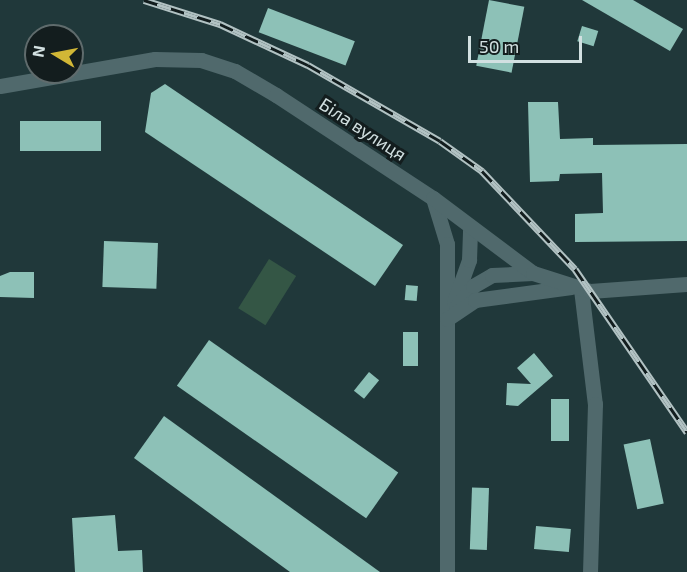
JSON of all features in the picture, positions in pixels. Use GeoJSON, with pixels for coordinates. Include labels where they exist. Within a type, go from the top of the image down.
{"type":"FeatureCollection","features":[{"type":"Feature","properties":{"kind":"street","name":"Біла вулиця"},"geometry":{"type":"LineString","coordinates":[[0,86],[155,59],[201,60],[255,83],[433,198],[470,228],[533,273],[576,288],[687,284]]}},
{"type":"Feature","properties":{"kind":"street"},"geometry":{"type":"LineString","coordinates":[[433,198],[447,244],[447,572]]}},
{"type":"Feature","properties":{"kind":"street"},"geometry":{"type":"LineString","coordinates":[[447,319],[469,260],[470,228]]}},
{"type":"Feature","properties":{"kind":"street"},"geometry":{"type":"LineString","coordinates":[[447,319],[473,286],[492,275],[533,273]]}},
{"type":"Feature","properties":{"kind":"street"},"geometry":{"type":"LineString","coordinates":[[447,319],[475,300],[576,288],[595,404],[590,572]]}},
{"type":"Feature","properties":{"kind":"green space"},"geometry":{"type":"Polygon","coordinates":[[[269,259],[296,276],[265,325],[238,308],[269,259]]]}},
{"type":"Feature","properties":{"kind":"building"},"geometry":{"type":"Polygon","coordinates":[[[489,0],[524,7],[512,73],[476,66],[489,0]]]}},
{"type":"Feature","properties":{"kind":"building"},"geometry":{"type":"Polygon","coordinates":[[[582,0],[633,0],[683,29],[670,51],[582,0]]]}},
{"type":"Feature","properties":{"kind":"building"},"geometry":{"type":"Polygon","coordinates":[[[268,8],[355,41],[346,66],[259,32],[268,8]]]}},
{"type":"Feature","properties":{"kind":"building"},"geometry":{"type":"Polygon","coordinates":[[[582,26],[598,31],[594,46],[577,41],[582,26]]]}},
{"type":"Feature","properties":{"kind":"building"},"geometry":{"type":"Polygon","coordinates":[[[165,84],[403,245],[375,286],[145,132],[151,93],[165,84]]]}},
{"type":"Feature","properties":{"kind":"building"},"geometry":{"type":"Polygon","coordinates":[[[528,102],[558,102],[560,139],[593,138],[593,145],[687,144],[687,241],[575,242],[575,214],[603,213],[602,173],[560,174],[559,181],[530,182],[528,102]]]}},
{"type":"Feature","properties":{"kind":"building"},"geometry":{"type":"Polygon","coordinates":[[[20,121],[101,121],[101,151],[20,151],[20,121]]]}},
{"type":"Feature","properties":{"kind":"building"},"geometry":{"type":"Polygon","coordinates":[[[104,241],[158,243],[156,289],[102,287],[104,241]]]}},
{"type":"Feature","properties":{"kind":"building"},"geometry":{"type":"Polygon","coordinates":[[[10,272],[34,272],[34,298],[0,297],[0,276],[10,272]]]}},
{"type":"Feature","properties":{"kind":"building"},"geometry":{"type":"Polygon","coordinates":[[[406,285],[418,286],[417,301],[405,300],[406,285]]]}},
{"type":"Feature","properties":{"kind":"building"},"geometry":{"type":"Polygon","coordinates":[[[403,332],[418,332],[418,366],[403,366],[403,332]]]}},
{"type":"Feature","properties":{"kind":"building"},"geometry":{"type":"Polygon","coordinates":[[[209,340],[398,472],[366,518],[177,386],[209,340]]]}},
{"type":"Feature","properties":{"kind":"building"},"geometry":{"type":"Polygon","coordinates":[[[534,353],[553,376],[518,406],[506,405],[507,383],[531,384],[517,368],[534,353]]]}},
{"type":"Feature","properties":{"kind":"building"},"geometry":{"type":"Polygon","coordinates":[[[369,372],[379,380],[364,399],[354,391],[369,372]]]}},
{"type":"Feature","properties":{"kind":"building"},"geometry":{"type":"Polygon","coordinates":[[[551,399],[569,399],[569,441],[551,441],[551,399]]]}},
{"type":"Feature","properties":{"kind":"building"},"geometry":{"type":"Polygon","coordinates":[[[164,416],[380,572],[290,572],[134,458],[164,416]]]}},
{"type":"Feature","properties":{"kind":"building"},"geometry":{"type":"Polygon","coordinates":[[[650,439],[664,504],[637,509],[624,445],[650,439]]]}},
{"type":"Feature","properties":{"kind":"building"},"geometry":{"type":"Polygon","coordinates":[[[472,487],[489,488],[487,550],[470,549],[472,487]]]}},
{"type":"Feature","properties":{"kind":"building"},"geometry":{"type":"Polygon","coordinates":[[[115,515],[118,551],[142,550],[143,572],[75,572],[72,518],[115,515]]]}},
{"type":"Feature","properties":{"kind":"building"},"geometry":{"type":"Polygon","coordinates":[[[536,526],[571,529],[569,552],[534,549],[536,526]]]}},
{"type":"Feature","properties":{"kind":"railway"},"geometry":{"type":"LineString","coordinates":[[144,0],[220,24],[308,65],[440,141],[482,171],[575,269],[687,432]]}}]}
